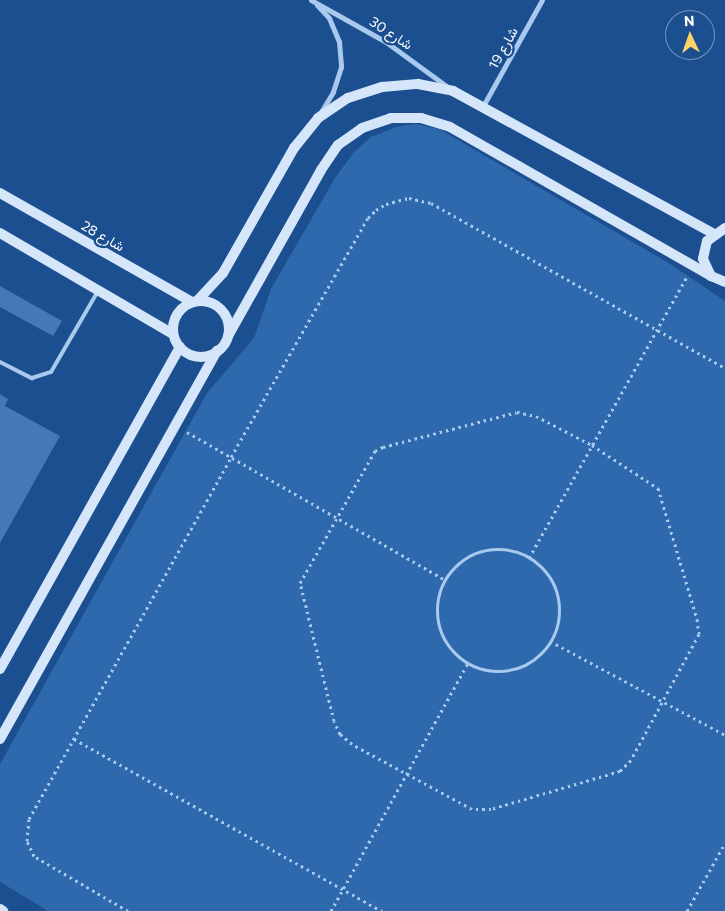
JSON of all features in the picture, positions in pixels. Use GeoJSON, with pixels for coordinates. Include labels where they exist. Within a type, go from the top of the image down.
{"type":"FeatureCollection","features":[{"type":"Feature","properties":{"kind":"street","name":"شارع 30"},"geometry":{"type":"LineString","coordinates":[[312,0],[386,42],[453,91]]}},
{"type":"Feature","properties":{"kind":"street","name":"شارع 30"},"geometry":{"type":"LineString","coordinates":[[312,0],[330,18],[340,42],[341,67],[333,92],[318,118]]}},
{"type":"Feature","properties":{"kind":"street","name":"شارع 19"},"geometry":{"type":"LineString","coordinates":[[483,106],[542,0]]}},
{"type":"Feature","properties":{"kind":"street"},"geometry":{"type":"LineString","coordinates":[[173,334],[176,315],[194,301],[223,273],[294,148],[318,118],[348,98],[382,87],[418,84],[453,91],[714,234]]}},
{"type":"Feature","properties":{"kind":"street"},"geometry":{"type":"LineString","coordinates":[[0,740],[321,170],[338,146],[362,128],[391,118],[421,118],[450,128],[711,276],[725,282]]}},
{"type":"Feature","properties":{"kind":"street","name":"شارع 28"},"geometry":{"type":"LineString","coordinates":[[0,193],[194,301]]}},
{"type":"Feature","properties":{"kind":"street"},"geometry":{"type":"LineString","coordinates":[[711,276],[706,268],[704,250],[714,234],[725,228]]}},
{"type":"Feature","properties":{"kind":"street"},"geometry":{"type":"LineString","coordinates":[[0,233],[100,289],[173,334],[180,347],[194,356],[210,355],[218,351]]}},
{"type":"Feature","properties":{"kind":"street"},"geometry":{"type":"LineString","coordinates":[[194,301],[215,304],[222,310],[227,318],[228,336]]}},
{"type":"Feature","properties":{"kind":"street"},"geometry":{"type":"LineString","coordinates":[[0,669],[180,347]]}},
{"type":"Feature","properties":{"kind":"lane"},"geometry":{"type":"LineString","coordinates":[[0,362],[32,378],[52,372],[100,289]]}},
{"type":"Feature","properties":{"kind":"path"},"geometry":{"type":"LineString","coordinates":[[128,911],[40,862],[26,842],[29,819],[231,457],[368,218],[381,207],[397,200],[420,200],[431,204],[725,368]]}},
{"type":"Feature","properties":{"kind":"path"},"geometry":{"type":"LineString","coordinates":[[529,558],[693,265]]}},
{"type":"Feature","properties":{"kind":"path"},"geometry":{"type":"LineString","coordinates":[[517,412],[536,416],[592,445],[653,482],[662,494],[698,619],[699,634],[694,648],[662,701],[631,760],[620,771],[608,776],[482,810],[465,807],[345,739],[334,722],[300,583],[336,517],[370,456],[383,446],[517,412]]}},
{"type":"Feature","properties":{"kind":"path"},"geometry":{"type":"LineString","coordinates":[[176,426],[445,580]]}},
{"type":"Feature","properties":{"kind":"path"},"geometry":{"type":"LineString","coordinates":[[503,549],[529,558],[549,576],[557,595],[558,615],[550,641],[532,660],[507,670],[480,668],[468,663],[452,650],[441,632],[437,606],[445,580],[458,564],[476,553],[503,549]]}},
{"type":"Feature","properties":{"kind":"path"},"geometry":{"type":"LineString","coordinates":[[550,641],[725,735]]}},
{"type":"Feature","properties":{"kind":"path"},"geometry":{"type":"LineString","coordinates":[[331,911],[468,663]]}},
{"type":"Feature","properties":{"kind":"path"},"geometry":{"type":"LineString","coordinates":[[74,739],[382,911]]}},
{"type":"Feature","properties":{"kind":"path"},"geometry":{"type":"LineString","coordinates":[[687,911],[725,843]]}},
{"type":"Feature","properties":{"kind":"shaded area"},"geometry":{"type":"Polygon","coordinates":[[[415,124],[439,129],[667,262],[725,301],[725,911],[48,911],[0,882],[0,764],[207,393],[254,338],[271,289],[335,178],[354,152],[371,137],[396,127],[415,124]]]}},
{"type":"Feature","properties":{"kind":"building"},"geometry":{"type":"Polygon","coordinates":[[[0,286],[62,321],[53,336],[0,307],[0,286]]]}},
{"type":"Feature","properties":{"kind":"building"},"geometry":{"type":"Polygon","coordinates":[[[0,394],[8,399],[5,406],[60,436],[0,543],[0,394]]]}}]}
